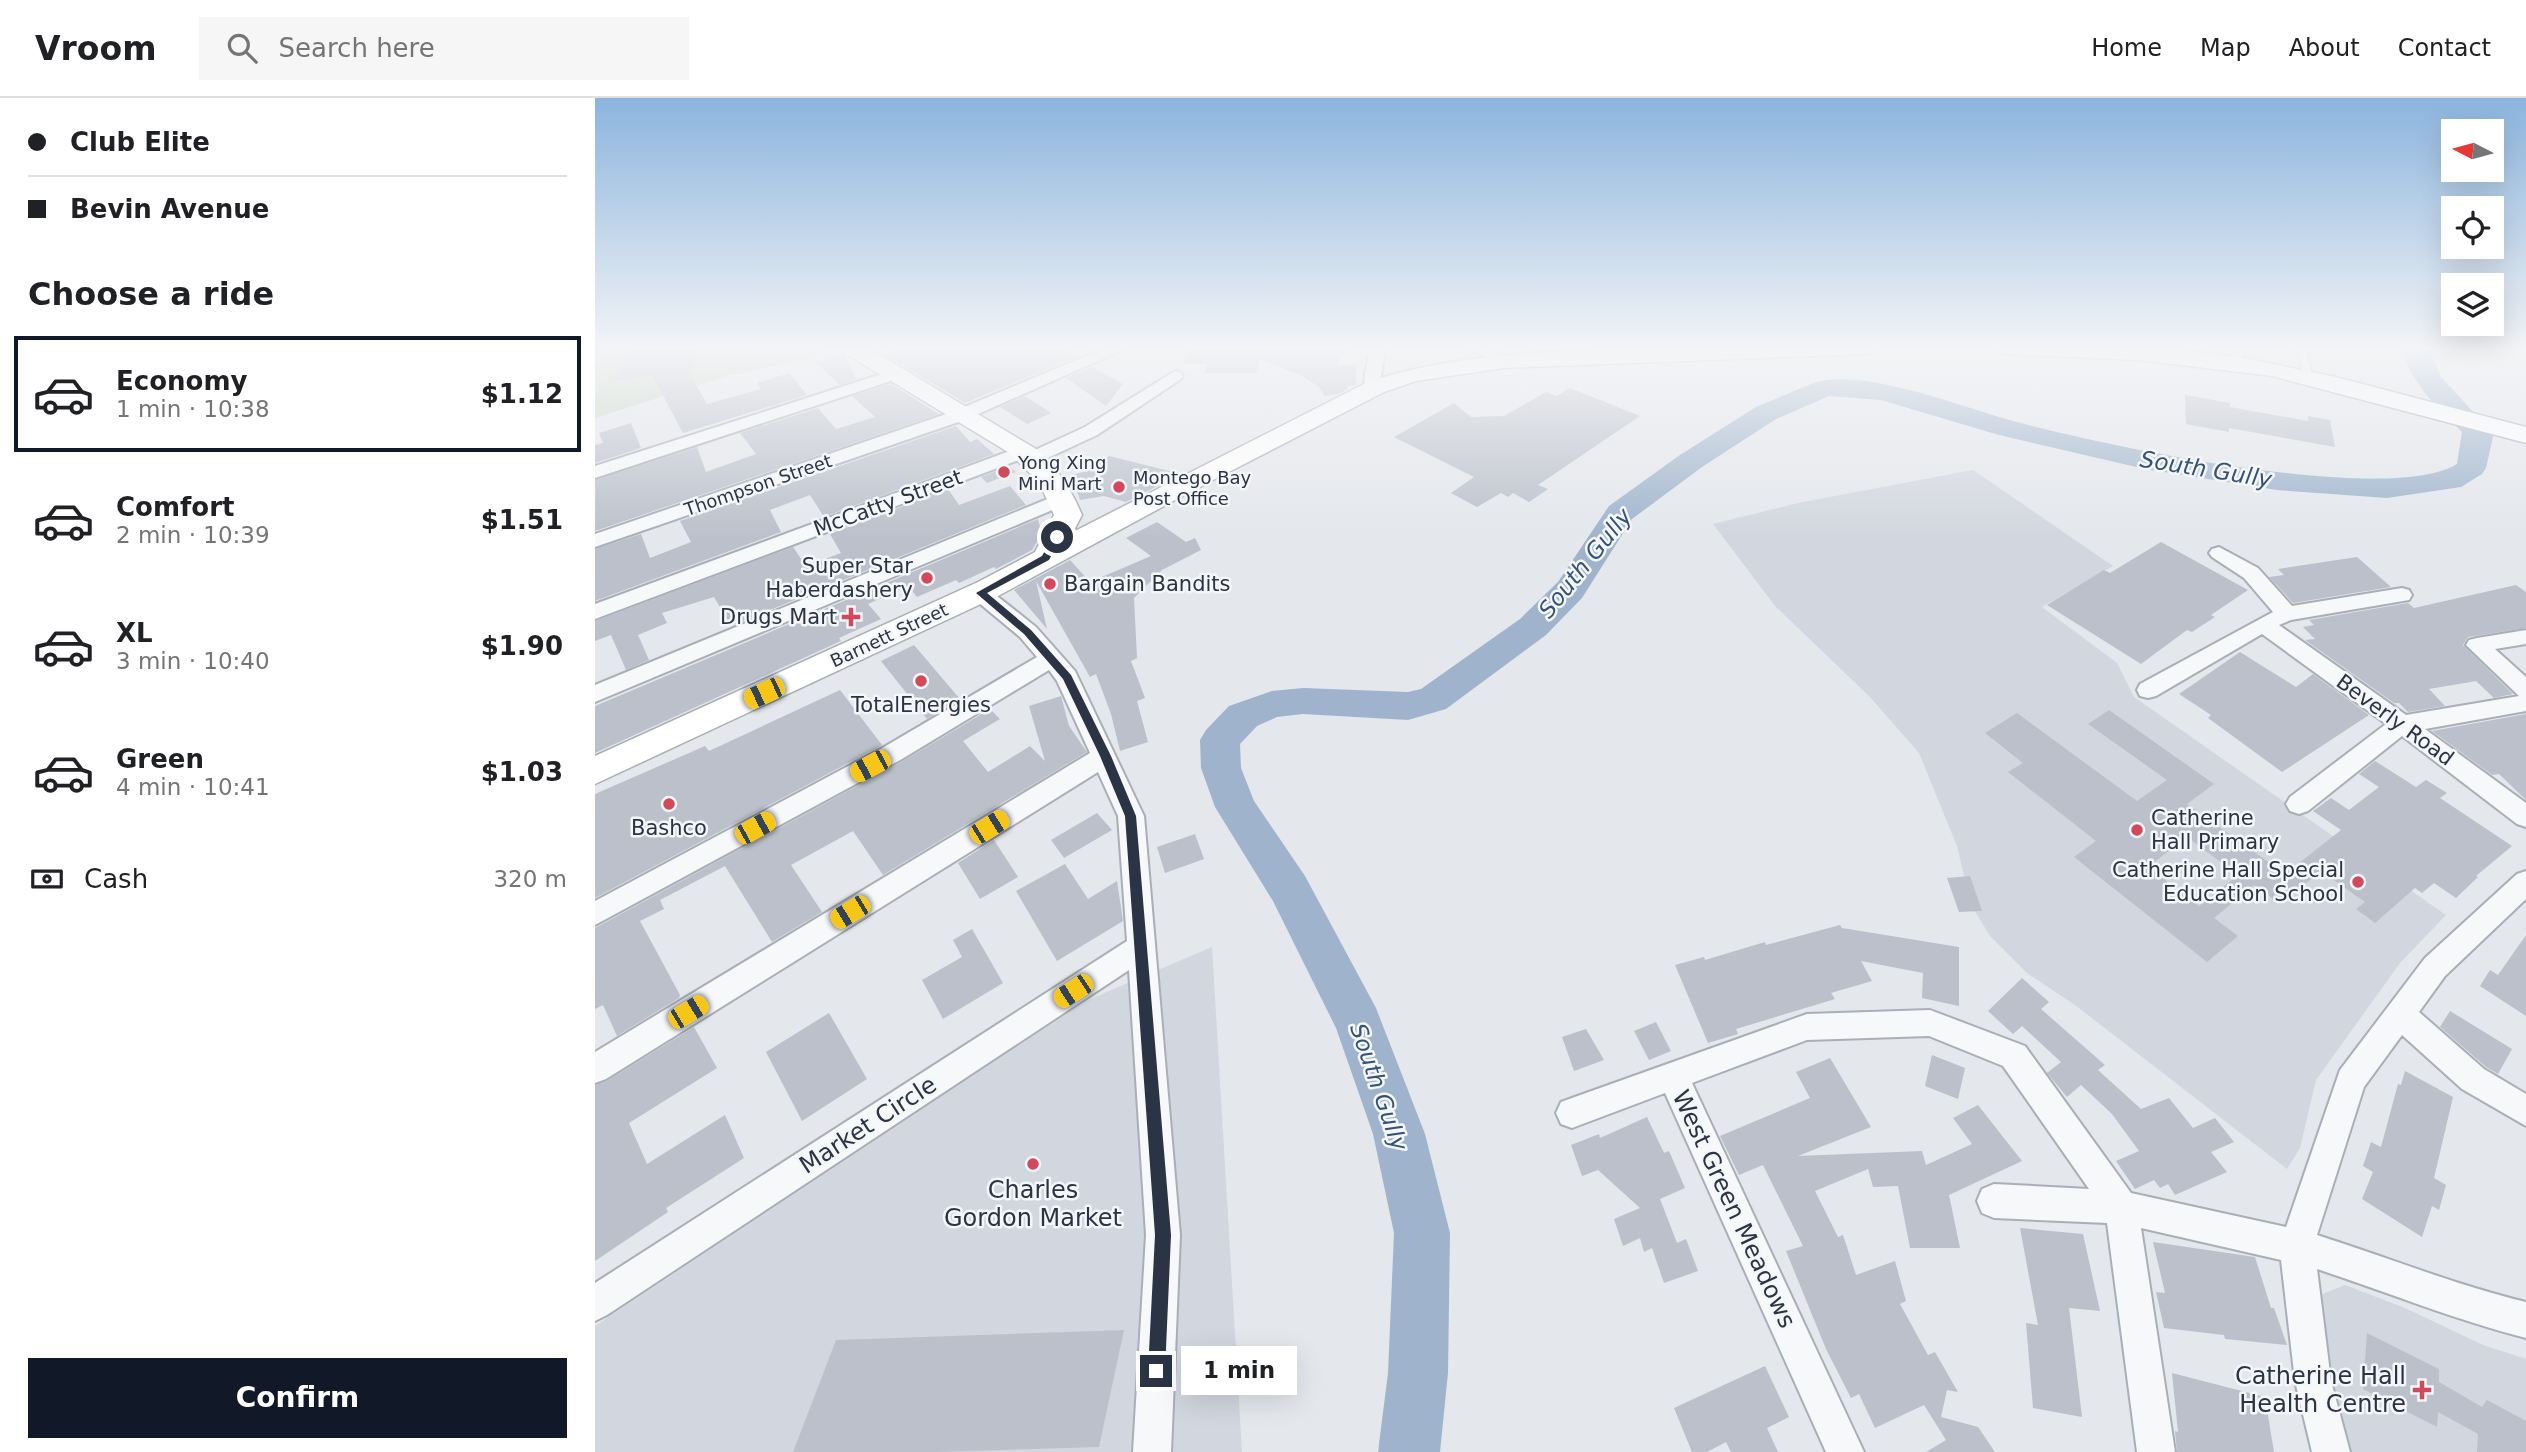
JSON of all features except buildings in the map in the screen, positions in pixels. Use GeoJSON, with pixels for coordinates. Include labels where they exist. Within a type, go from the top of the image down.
{"type":"FeatureCollection","features":[{"type":"Feature","properties":{"kind":"main road"},"geometry":{"type":"LineString","coordinates":[[953,410],[1029,455],[1041,465],[1065,507]]}},
{"type":"Feature","properties":{"kind":"main road","name":"Barnett Street"},"geometry":{"type":"LineString","coordinates":[[595,771],[980,593],[1331,410]]}},
{"type":"Feature","properties":{"kind":"main road"},"geometry":{"type":"LineString","coordinates":[[2429,410],[2522,434]]}},
{"type":"Feature","properties":{"kind":"main road"},"geometry":{"type":"LineString","coordinates":[[1065,507],[1131,515]]}},
{"type":"Feature","properties":{"kind":"main road"},"geometry":{"type":"LineString","coordinates":[[1046,558],[1065,507]]}},
{"type":"Feature","properties":{"kind":"street"},"geometry":{"type":"LineString","coordinates":[[595,472],[786,410]]}},
{"type":"Feature","properties":{"kind":"street","name":"Thompson Street"},"geometry":{"type":"LineString","coordinates":[[595,541],[972,410]]}},
{"type":"Feature","properties":{"kind":"street","name":"McCatty Street"},"geometry":{"type":"LineString","coordinates":[[595,612],[1029,455],[1091,431],[1123,410]]}},
{"type":"Feature","properties":{"kind":"street"},"geometry":{"type":"LineString","coordinates":[[595,694],[1065,507]]}},
{"type":"Feature","properties":{"kind":"street"},"geometry":{"type":"LineString","coordinates":[[2219,553],[2251,573],[2287,614]]}},
{"type":"Feature","properties":{"kind":"street"},"geometry":{"type":"LineString","coordinates":[[980,593],[1028,632],[1067,677],[1131,816],[1163,1235],[1152,1452]]}},
{"type":"Feature","properties":{"kind":"street"},"geometry":{"type":"LineString","coordinates":[[2148,690],[2263,624],[2287,614],[2402,595]]}},
{"type":"Feature","properties":{"kind":"street","name":"Beverly Road"},"geometry":{"type":"LineString","coordinates":[[2263,624],[2526,817]]}},
{"type":"Feature","properties":{"kind":"street"},"geometry":{"type":"LineString","coordinates":[[2526,637],[2477,645],[2526,690]]}},
{"type":"Feature","properties":{"kind":"street"},"geometry":{"type":"LineString","coordinates":[[595,914],[893,753],[1051,659]]}},
{"type":"Feature","properties":{"kind":"street"},"geometry":{"type":"LineString","coordinates":[[2299,804],[2402,724],[2526,703]]}},
{"type":"Feature","properties":{"kind":"street"},"geometry":{"type":"LineString","coordinates":[[595,1069],[1105,756]]}},
{"type":"Feature","properties":{"kind":"street"},"geometry":{"type":"LineString","coordinates":[[2331,1452],[2313,1381],[2297,1246],[2351,1080],[2435,967],[2526,882]]}},
{"type":"Feature","properties":{"kind":"street","name":"Market Circle"},"geometry":{"type":"LineString","coordinates":[[595,1303],[1141,947]]}},
{"type":"Feature","properties":{"kind":"street"},"geometry":{"type":"LineString","coordinates":[[2400,1014],[2473,1079],[2526,1111]]}},
{"type":"Feature","properties":{"kind":"street","name":"West Green Meadows"},"geometry":{"type":"LineString","coordinates":[[1845,1452],[1673,1076],[1807,1027],[1930,1023],[2014,1056],[2121,1208],[2156,1452]]}},
{"type":"Feature","properties":{"kind":"street"},"geometry":{"type":"LineString","coordinates":[[1572,1113],[1673,1076]]}},
{"type":"Feature","properties":{"kind":"street"},"geometry":{"type":"LineString","coordinates":[[1994,1201],[2121,1208],[2297,1246],[2410,1282],[2485,1310],[2526,1320]]}},
{"type":"Feature","properties":{"kind":"shaded area","name":"Catherine Hall Primary"},"geometry":{"type":"Polygon","coordinates":[[[1973,470],[2113,566],[2042,607],[2117,663],[2134,697],[2446,915],[2400,963],[2316,1080],[2300,1148],[2287,1169],[2075,1005],[2027,973],[1990,936],[1971,905],[1957,846],[1919,753],[1870,697],[1775,606],[1713,524],[1798,503],[1973,470]]]}},
{"type":"Feature","properties":{"kind":"shaded area","name":"Charles Gordon Market"},"geometry":{"type":"Polygon","coordinates":[[[1212,947],[1242,1452],[595,1452],[595,1326],[1086,1001],[1212,947]]]}},
{"type":"Feature","properties":{"kind":"shaded area","name":"Catherine Hall Health Centre"},"geometry":{"type":"Polygon","coordinates":[[[2345,1285],[2405,1308],[2483,1345],[2526,1359],[2526,1452],[2339,1452],[2320,1295],[2345,1285]]]}},
{"type":"Feature","properties":{"kind":"green space"},"geometry":{"type":"Polygon","coordinates":[[[595,410],[620,410],[595,418],[595,410]]]}},
{"type":"Feature","properties":{"kind":"waterway","name":"South Gully"},"geometry":{"type":"LineString","coordinates":[[1409,1452],[1418,1373],[1422,1233],[1399,1134],[1359,1024],[1289,889],[1236,807],[1221,768],[1220,740],[1243,716],[1272,704],[1303,701],[1408,706],[1433,700],[1533,627],[1570,590],[1620,513],[1691,461],[1773,410]]}},
{"type":"Feature","properties":{"kind":"waterway","name":"South Gully"},"geometry":{"type":"LineString","coordinates":[[1945,410],[2009,429],[2145,460],[2277,481],[2387,489],[2450,481],[2471,468],[2478,437],[2476,430],[2456,410]]}},
{"type":"Feature","properties":{"kind":"place","name":"Yong Xing Mini Mart"},"geometry":{"type":"Point","coordinates":[1004,472]}},
{"type":"Feature","properties":{"kind":"place","name":"Montego Bay Post Office"},"geometry":{"type":"Point","coordinates":[1119,487]}},
{"type":"Feature","properties":{"kind":"place","name":"Super Star Haberdashery"},"geometry":{"type":"Point","coordinates":[927,578]}},
{"type":"Feature","properties":{"kind":"place","name":"Bargain Bandits"},"geometry":{"type":"Point","coordinates":[1050,584]}},
{"type":"Feature","properties":{"kind":"place","name":"Drugs Mart"},"geometry":{"type":"Point","coordinates":[851,617]}},
{"type":"Feature","properties":{"kind":"place","name":"TotalEnergies"},"geometry":{"type":"Point","coordinates":[921,681]}},
{"type":"Feature","properties":{"kind":"place","name":"Bashco"},"geometry":{"type":"Point","coordinates":[669,804]}},
{"type":"Feature","properties":{"kind":"place","name":"Catherine Hall Primary"},"geometry":{"type":"Point","coordinates":[2137,830]}},
{"type":"Feature","properties":{"kind":"place","name":"Catherine Hall Special Education School"},"geometry":{"type":"Point","coordinates":[2358,882]}},
{"type":"Feature","properties":{"kind":"place","name":"Charles Gordon Market"},"geometry":{"type":"Point","coordinates":[1033,1164]}},
{"type":"Feature","properties":{"kind":"place","name":"Catherine Hall Health Centre"},"geometry":{"type":"Point","coordinates":[2422,1390]}},
{"type":"Feature","properties":{"kind":"route"},"geometry":{"type":"LineString","coordinates":[[1057,537],[1046,558],[980,593],[1028,632],[1067,677],[1131,816],[1163,1235],[1156,1371]]}}]}
